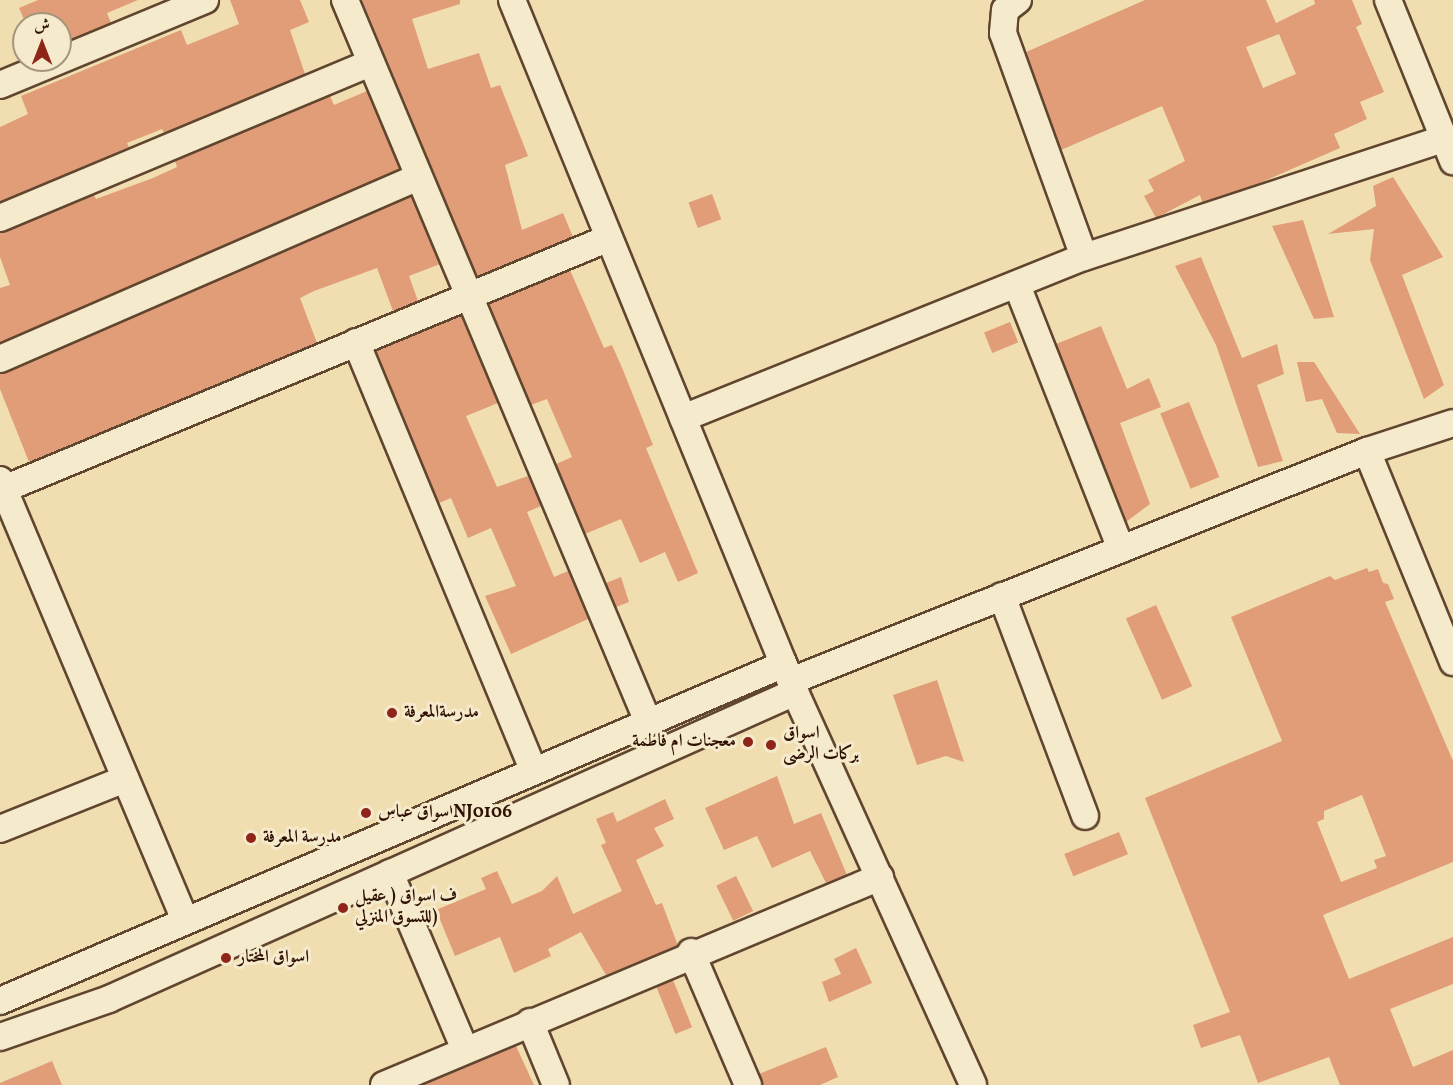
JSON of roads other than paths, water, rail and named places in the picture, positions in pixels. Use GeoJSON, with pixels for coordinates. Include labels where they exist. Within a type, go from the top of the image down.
{"type":"FeatureCollection","features":[{"type":"Feature","properties":{"kind":"street"},"geometry":{"type":"LineString","coordinates":[[0,85],[205,0]]}},
{"type":"Feature","properties":{"kind":"street"},"geometry":{"type":"LineString","coordinates":[[345,0],[648,722]]}},
{"type":"Feature","properties":{"kind":"street"},"geometry":{"type":"LineString","coordinates":[[512,0],[790,679],[973,1085]]}},
{"type":"Feature","properties":{"kind":"street"},"geometry":{"type":"LineString","coordinates":[[1018,0],[1005,10],[1003,33],[1084,258]]}},
{"type":"Feature","properties":{"kind":"street"},"geometry":{"type":"LineString","coordinates":[[683,418],[1084,258],[1448,150],[1388,0]]}},
{"type":"Feature","properties":{"kind":"street"},"geometry":{"type":"LineString","coordinates":[[0,218],[371,63]]}},
{"type":"Feature","properties":{"kind":"street"},"geometry":{"type":"LineString","coordinates":[[0,359],[418,177]]}},
{"type":"Feature","properties":{"kind":"street"},"geometry":{"type":"LineString","coordinates":[[185,921],[2,484],[609,238]]}},
{"type":"Feature","properties":{"kind":"street"},"geometry":{"type":"LineString","coordinates":[[1017,285],[1121,549]]}},
{"type":"Feature","properties":{"kind":"street"},"geometry":{"type":"LineString","coordinates":[[356,342],[534,771]]}},
{"type":"Feature","properties":{"kind":"street"},"geometry":{"type":"LineString","coordinates":[[0,1037],[109,999],[390,873],[790,679],[1367,451],[1453,423]]}},
{"type":"Feature","properties":{"kind":"street"},"geometry":{"type":"LineString","coordinates":[[1367,451],[1453,662]]}},
{"type":"Feature","properties":{"kind":"street"},"geometry":{"type":"LineString","coordinates":[[1002,596],[1085,816]]}},
{"type":"Feature","properties":{"kind":"street"},"geometry":{"type":"LineString","coordinates":[[0,1001],[648,722],[790,679]]}},
{"type":"Feature","properties":{"kind":"street"},"geometry":{"type":"LineString","coordinates":[[0,829],[125,779]]}},
{"type":"Feature","properties":{"kind":"street"},"geometry":{"type":"LineString","coordinates":[[390,873],[465,1050]]}},
{"type":"Feature","properties":{"kind":"street"},"geometry":{"type":"LineString","coordinates":[[384,1085],[691,952],[880,877]]}},
{"type":"Feature","properties":{"kind":"street"},"geometry":{"type":"LineString","coordinates":[[691,952],[748,1085]]}},
{"type":"Feature","properties":{"kind":"street"},"geometry":{"type":"LineString","coordinates":[[90,962],[109,999]]}},
{"type":"Feature","properties":{"kind":"street"},"geometry":{"type":"LineString","coordinates":[[530,1022],[556,1085]]}},
{"type":"Feature","properties":{"kind":"place","name":"مدرسةالمعرفة"},"geometry":{"type":"Point","coordinates":[392,713]}},
{"type":"Feature","properties":{"kind":"place","name":"معجنات ام فاطمة"},"geometry":{"type":"Point","coordinates":[748,742]}},
{"type":"Feature","properties":{"kind":"place","name":"اسواق بركات الرضى"},"geometry":{"type":"Point","coordinates":[771,745]}},
{"type":"Feature","properties":{"kind":"place","name":"اسواق عباسNJ0106"},"geometry":{"type":"Point","coordinates":[366,813]}},
{"type":"Feature","properties":{"kind":"place","name":"مدرسة المعرفة"},"geometry":{"type":"Point","coordinates":[251,838]}},
{"type":"Feature","properties":{"kind":"place","name":"ف اسواق ( عقيل للتسوق المنزلي)"},"geometry":{"type":"Point","coordinates":[343,908]}},
{"type":"Feature","properties":{"kind":"place","name":"اسواق المختار"},"geometry":{"type":"Point","coordinates":[226,958]}}]}
